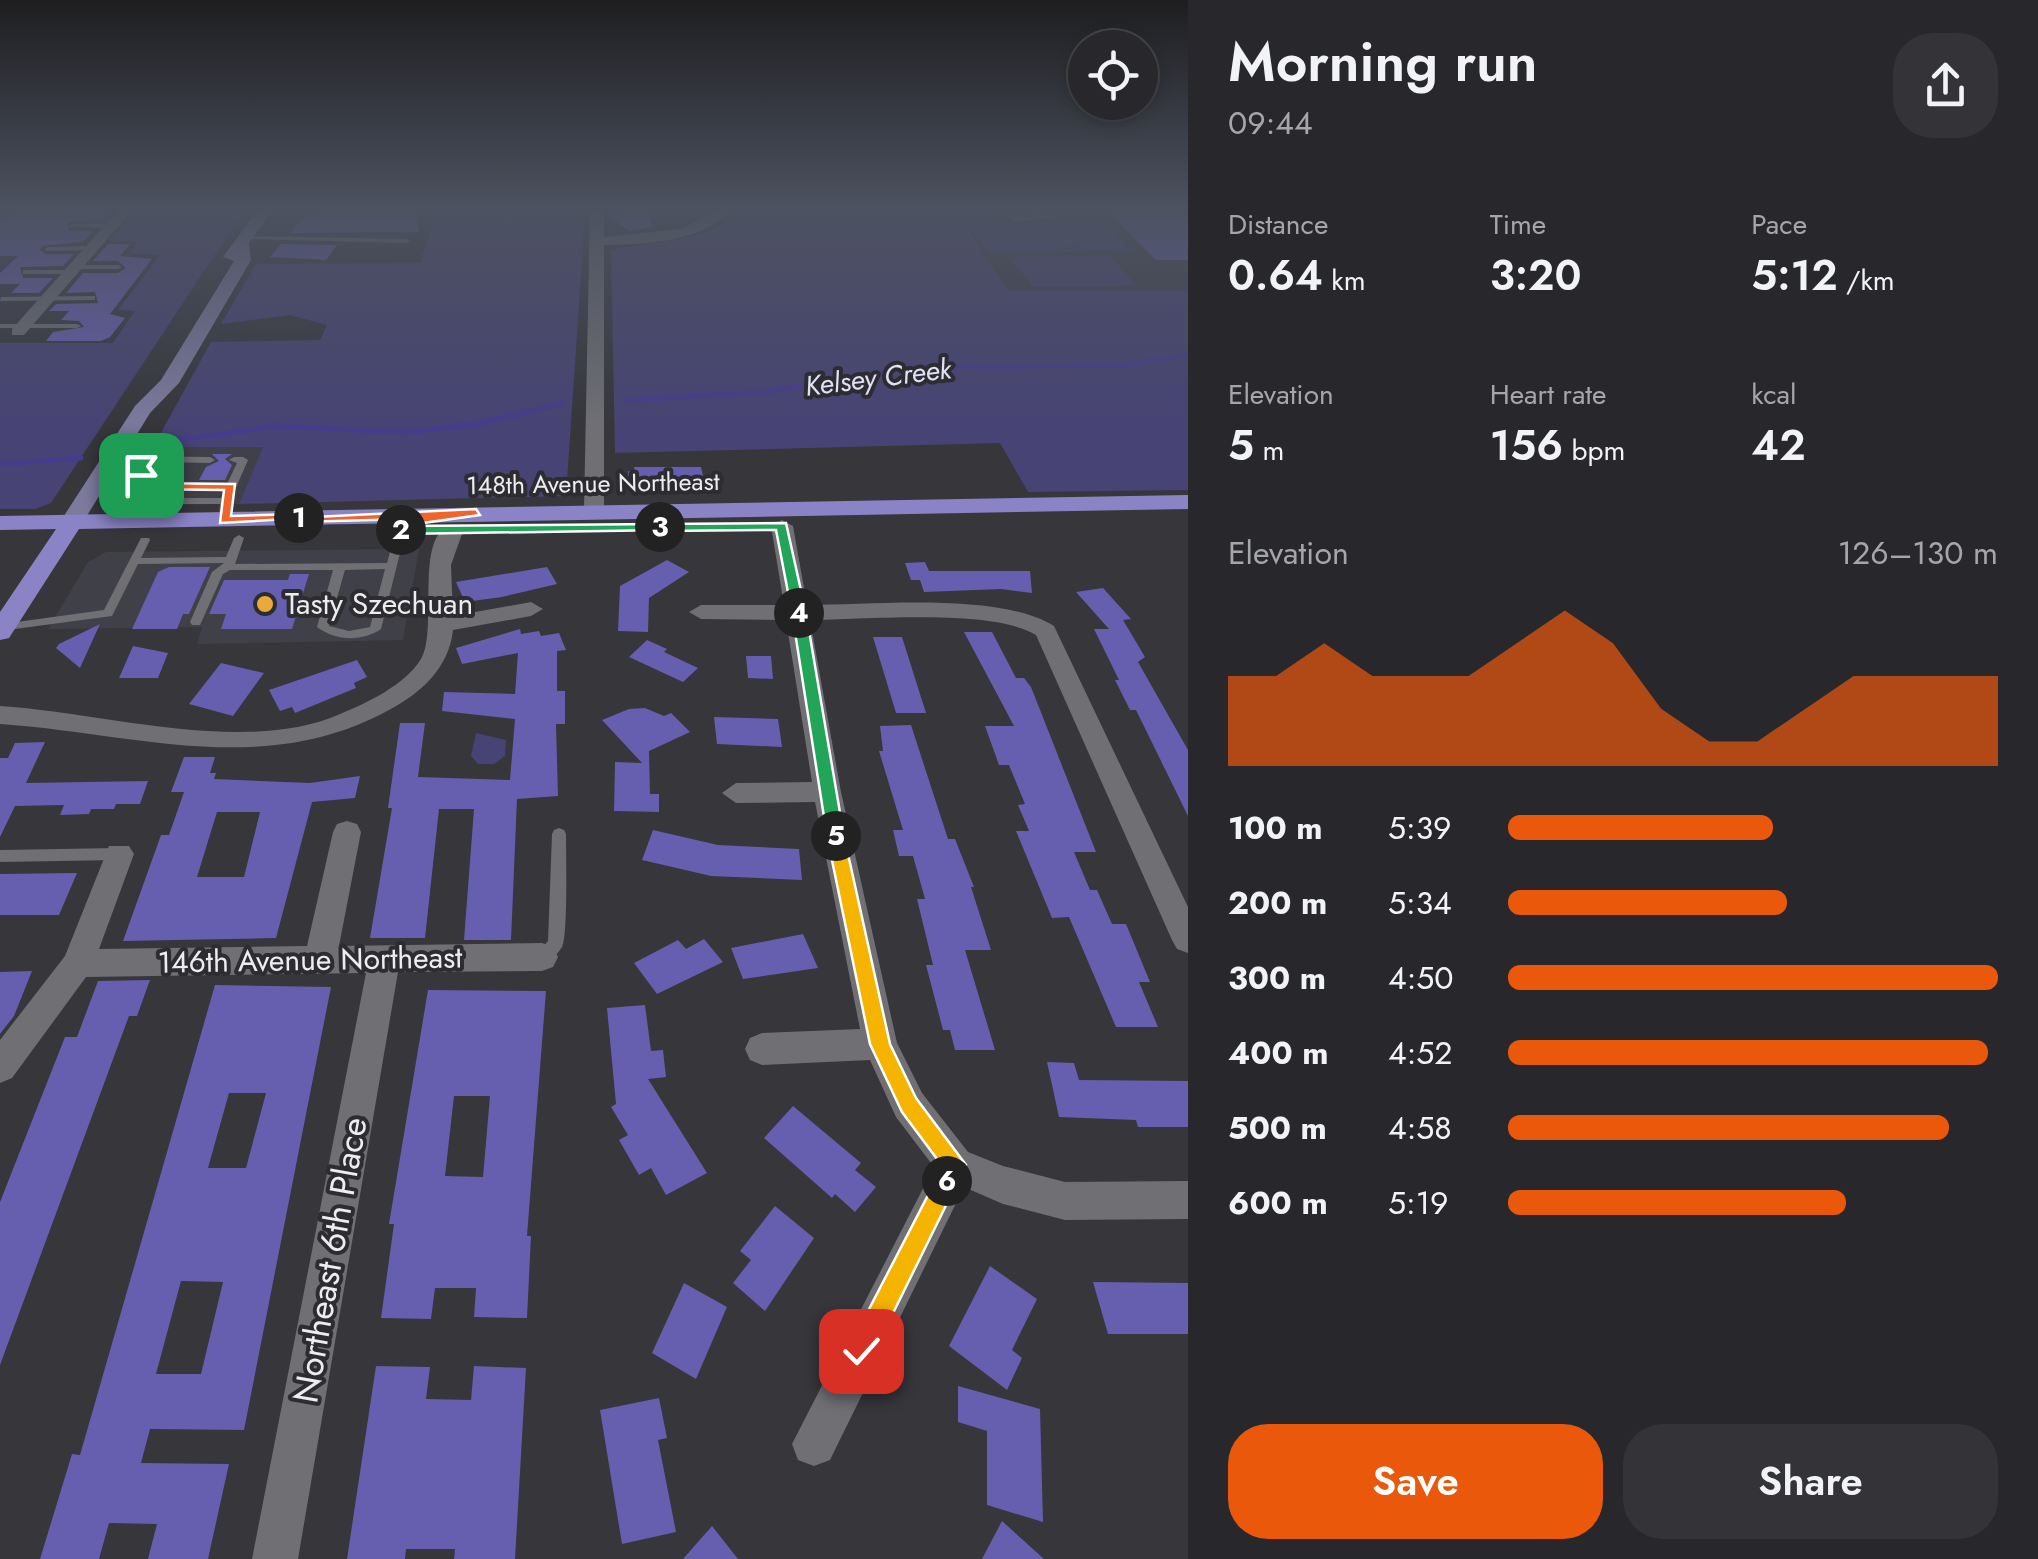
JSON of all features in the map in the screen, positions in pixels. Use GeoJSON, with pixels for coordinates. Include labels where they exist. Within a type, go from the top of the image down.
{"type":"FeatureCollection","features":[{"type":"Feature","properties":{"kind":"main road"},"geometry":{"type":"LineString","coordinates":[[1,630],[142,410],[169,383],[231,280]]}},
{"type":"Feature","properties":{"kind":"main road","name":"148th Avenue Northeast"},"geometry":{"type":"LineString","coordinates":[[229,537],[476,513],[1188,502]]}},
{"type":"Feature","properties":{"kind":"main road"},"geometry":{"type":"LineString","coordinates":[[400,532],[412,520],[476,513]]}},
{"type":"Feature","properties":{"kind":"main road","name":"148th Avenue Northeast"},"geometry":{"type":"LineString","coordinates":[[0,522],[66,532]]}},
{"type":"Feature","properties":{"kind":"main road","name":"148th Avenue Northeast"},"geometry":{"type":"LineString","coordinates":[[0,542],[66,532],[146,531],[229,537],[1188,522]]}},
{"type":"Feature","properties":{"kind":"street"},"geometry":{"type":"LineString","coordinates":[[21,329],[65,280]]}},
{"type":"Feature","properties":{"kind":"street"},"geometry":{"type":"LineString","coordinates":[[594,509],[597,280]]}},
{"type":"Feature","properties":{"kind":"street"},"geometry":{"type":"LineString","coordinates":[[782,526],[827,792],[880,1044],[909,1105],[956,1165],[1002,1185],[1065,1201],[1188,1200]]}},
{"type":"Feature","properties":{"kind":"street"},"geometry":{"type":"LineString","coordinates":[[0,714],[264,743],[367,715],[410,686],[434,657],[441,625],[436,584],[452,531]]}},
{"type":"Feature","properties":{"kind":"street"},"geometry":{"type":"LineString","coordinates":[[441,625],[531,610]]}},
{"type":"Feature","properties":{"kind":"street"},"geometry":{"type":"LineString","coordinates":[[700,612],[987,613],[1028,620],[1046,631],[1056,644],[1188,940]]}},
{"type":"Feature","properties":{"kind":"street"},"geometry":{"type":"LineString","coordinates":[[736,794],[827,792]]}},
{"type":"Feature","properties":{"kind":"street"},"geometry":{"type":"LineString","coordinates":[[320,960],[348,832]]}},
{"type":"Feature","properties":{"kind":"street"},"geometry":{"type":"LineString","coordinates":[[0,1063],[78,963],[119,854]]}},
{"type":"Feature","properties":{"kind":"street","name":"146th Avenue Northeast"},"geometry":{"type":"LineString","coordinates":[[78,963],[542,957]]}},
{"type":"Feature","properties":{"kind":"street","name":"Northeast 6th Place"},"geometry":{"type":"LineString","coordinates":[[275,1559],[384,960]]}},
{"type":"Feature","properties":{"kind":"street"},"geometry":{"type":"LineString","coordinates":[[762,1049],[880,1044]]}},
{"type":"Feature","properties":{"kind":"street"},"geometry":{"type":"LineString","coordinates":[[814,1444],[956,1165]]}},
{"type":"Feature","properties":{"kind":"lane"},"geometry":{"type":"LineString","coordinates":[[1,298],[92,298]]}},
{"type":"Feature","properties":{"kind":"lane"},"geometry":{"type":"LineString","coordinates":[[0,326],[76,326]]}},
{"type":"Feature","properties":{"kind":"lane"},"geometry":{"type":"LineString","coordinates":[[111,460],[146,466],[210,460]]}},
{"type":"Feature","properties":{"kind":"lane"},"geometry":{"type":"LineString","coordinates":[[196,622],[229,537],[231,487],[244,460],[234,460]]}},
{"type":"Feature","properties":{"kind":"lane"},"geometry":{"type":"LineString","coordinates":[[134,487],[146,466]]}},
{"type":"Feature","properties":{"kind":"lane"},"geometry":{"type":"LineString","coordinates":[[150,487],[160,466]]}},
{"type":"Feature","properties":{"kind":"lane"},"geometry":{"type":"LineString","coordinates":[[1,630],[108,613],[176,466]]}},
{"type":"Feature","properties":{"kind":"lane"},"geometry":{"type":"LineString","coordinates":[[94,487],[231,487]]}},
{"type":"Feature","properties":{"kind":"lane"},"geometry":{"type":"LineString","coordinates":[[146,531],[229,537],[340,567],[389,566]]}},
{"type":"Feature","properties":{"kind":"lane"},"geometry":{"type":"LineString","coordinates":[[340,567],[324,627],[334,634],[366,634],[375,628],[400,532]]}},
{"type":"Feature","properties":{"kind":"lane"},"geometry":{"type":"LineString","coordinates":[[542,957],[556,943],[559,834]]}},
{"type":"Feature","properties":{"kind":"lane"},"geometry":{"type":"LineString","coordinates":[[0,856],[119,854]]}},
{"type":"Feature","properties":{"kind":"shaded area"},"geometry":{"type":"Polygon","coordinates":[[[141,280],[198,280],[51,503],[35,509],[0,509],[0,343],[113,343],[135,311],[118,310],[141,280]]]}},
{"type":"Feature","properties":{"kind":"shaded area"},"geometry":{"type":"Polygon","coordinates":[[[247,280],[581,280],[566,496],[239,504],[263,447],[153,447],[211,342],[320,340],[327,325],[290,315],[221,324],[247,280]]]}},
{"type":"Feature","properties":{"kind":"shaded area"},"geometry":{"type":"Polygon","coordinates":[[[612,280],[1001,280],[1008,290],[1188,290],[1188,490],[1028,492],[1000,443],[615,453],[612,280]]]}},
{"type":"Feature","properties":{"kind":"shaded area"},"geometry":{"type":"Polygon","coordinates":[[[1000,280],[1188,280],[1188,290],[1007,290],[1000,280]]]}},
{"type":"Feature","properties":{"kind":"shaded area"},"geometry":{"type":"Polygon","coordinates":[[[1028,280],[1131,280],[1137,286],[1034,287],[1028,280]]]}},
{"type":"Feature","properties":{"kind":"shaded area"},"geometry":{"type":"Polygon","coordinates":[[[153,447],[264,447],[239,504],[121,505],[153,447]]]}},
{"type":"Feature","properties":{"kind":"shaded area"},"geometry":{"type":"Polygon","coordinates":[[[419,549],[403,640],[197,644],[202,627],[48,629],[88,562],[106,552],[419,549]]]}},
{"type":"Feature","properties":{"kind":"shaded area"},"geometry":{"type":"Polygon","coordinates":[[[476,733],[506,740],[505,756],[494,764],[478,764],[471,756],[476,733]]]}},
{"type":"Feature","properties":{"kind":"building"},"geometry":{"type":"Polygon","coordinates":[[[0,280],[51,280],[39,293],[11,293],[20,284],[0,284],[0,280]]]}},
{"type":"Feature","properties":{"kind":"building"},"geometry":{"type":"Polygon","coordinates":[[[77,280],[136,280],[110,314],[125,318],[110,337],[101,341],[46,341],[53,332],[84,327],[79,321],[61,320],[69,311],[49,311],[56,304],[98,303],[95,292],[66,293],[77,280]]]}},
{"type":"Feature","properties":{"kind":"building"},"geometry":{"type":"Polygon","coordinates":[[[212,454],[232,454],[225,459],[232,465],[225,480],[199,480],[206,467],[219,461],[212,454]]]}},
{"type":"Feature","properties":{"kind":"building"},"geometry":{"type":"Polygon","coordinates":[[[634,467],[701,467],[706,489],[630,491],[628,471],[635,471],[634,467]]]}},
{"type":"Feature","properties":{"kind":"building"},"geometry":{"type":"Polygon","coordinates":[[[667,560],[689,572],[649,598],[648,632],[618,631],[620,586],[667,560]]]}},
{"type":"Feature","properties":{"kind":"building"},"geometry":{"type":"Polygon","coordinates":[[[925,562],[929,571],[1030,571],[1032,593],[1001,589],[924,592],[920,580],[911,580],[905,563],[925,562]]]}},
{"type":"Feature","properties":{"kind":"building"},"geometry":{"type":"Polygon","coordinates":[[[169,567],[210,567],[189,614],[183,614],[177,629],[132,629],[158,572],[169,567]]]}},
{"type":"Feature","properties":{"kind":"building"},"geometry":{"type":"Polygon","coordinates":[[[547,567],[557,584],[502,597],[465,602],[456,582],[547,567]]]}},
{"type":"Feature","properties":{"kind":"building","name":"Tasty Szechuan"},"geometry":{"type":"Polygon","coordinates":[[[290,574],[309,574],[292,629],[221,629],[226,614],[209,614],[224,580],[288,580],[290,574]]]}},
{"type":"Feature","properties":{"kind":"building"},"geometry":{"type":"Polygon","coordinates":[[[1103,588],[1131,619],[1123,620],[1145,657],[1138,662],[1188,750],[1188,816],[1136,710],[1130,710],[1094,629],[1109,629],[1076,592],[1103,588]]]}},
{"type":"Feature","properties":{"kind":"building"},"geometry":{"type":"Polygon","coordinates":[[[100,624],[80,668],[56,648],[59,644],[100,624]]]}},
{"type":"Feature","properties":{"kind":"building"},"geometry":{"type":"Polygon","coordinates":[[[520,629],[521,634],[559,633],[566,650],[557,651],[557,691],[565,691],[565,724],[556,724],[558,796],[517,799],[511,940],[464,940],[474,809],[439,809],[425,938],[370,938],[392,808],[388,808],[400,723],[425,723],[418,777],[510,780],[515,719],[442,711],[444,692],[515,694],[518,653],[462,664],[456,648],[520,629]]]}},
{"type":"Feature","properties":{"kind":"building"},"geometry":{"type":"Polygon","coordinates":[[[964,632],[992,632],[1016,678],[1024,678],[1031,687],[1096,852],[1074,852],[1090,890],[1097,890],[1112,924],[1126,924],[1150,982],[1139,982],[1158,1027],[1116,1027],[1069,917],[1052,918],[1016,831],[1029,831],[1018,805],[1025,804],[1009,765],[999,765],[985,726],[1014,726],[964,632]]]}},
{"type":"Feature","properties":{"kind":"building"},"geometry":{"type":"Polygon","coordinates":[[[873,637],[902,637],[926,713],[896,713],[873,637]]]}},
{"type":"Feature","properties":{"kind":"building"},"geometry":{"type":"Polygon","coordinates":[[[647,640],[698,668],[683,682],[629,657],[647,640]]]}},
{"type":"Feature","properties":{"kind":"building"},"geometry":{"type":"Polygon","coordinates":[[[133,646],[168,653],[158,678],[119,678],[133,646]]]}},
{"type":"Feature","properties":{"kind":"building"},"geometry":{"type":"Polygon","coordinates":[[[746,656],[771,656],[773,679],[748,678],[746,656]]]}},
{"type":"Feature","properties":{"kind":"building"},"geometry":{"type":"Polygon","coordinates":[[[357,660],[367,677],[354,683],[356,688],[295,713],[292,707],[280,711],[269,690],[357,660]]]}},
{"type":"Feature","properties":{"kind":"building"},"geometry":{"type":"Polygon","coordinates":[[[221,663],[264,673],[233,716],[189,704],[221,663]]]}},
{"type":"Feature","properties":{"kind":"building"},"geometry":{"type":"Polygon","coordinates":[[[645,708],[664,716],[671,713],[690,732],[649,751],[650,794],[659,794],[659,812],[614,811],[615,762],[642,763],[602,720],[629,709],[645,708]]]}},
{"type":"Feature","properties":{"kind":"building"},"geometry":{"type":"Polygon","coordinates":[[[714,717],[778,719],[782,747],[717,744],[714,717]]]}},
{"type":"Feature","properties":{"kind":"building"},"geometry":{"type":"Polygon","coordinates":[[[911,725],[948,839],[955,839],[974,887],[991,950],[965,950],[995,1050],[955,1050],[950,1030],[943,1030],[926,965],[933,965],[917,899],[925,899],[913,856],[899,856],[893,830],[903,830],[879,751],[883,751],[880,726],[911,725]]]}},
{"type":"Feature","properties":{"kind":"building"},"geometry":{"type":"Polygon","coordinates":[[[45,742],[26,783],[148,781],[140,804],[116,804],[114,809],[91,809],[89,814],[60,815],[64,805],[15,806],[0,837],[0,758],[8,758],[15,743],[45,742]]]}},
{"type":"Feature","properties":{"kind":"building"},"geometry":{"type":"Polygon","coordinates":[[[184,757],[215,757],[210,773],[216,773],[214,779],[310,783],[360,776],[355,798],[312,802],[276,938],[123,941],[161,835],[169,835],[184,792],[171,792],[184,757]],[[217,812],[197,877],[244,877],[260,812],[217,812]]]}},
{"type":"Feature","properties":{"kind":"building"},"geometry":{"type":"Polygon","coordinates":[[[653,830],[718,845],[799,849],[802,880],[711,876],[642,860],[653,830]]]}},
{"type":"Feature","properties":{"kind":"building"},"geometry":{"type":"Polygon","coordinates":[[[77,873],[59,915],[0,915],[0,874],[77,873]]]}},
{"type":"Feature","properties":{"kind":"building"},"geometry":{"type":"Polygon","coordinates":[[[803,934],[818,968],[743,979],[731,948],[803,934]]]}},
{"type":"Feature","properties":{"kind":"building"},"geometry":{"type":"Polygon","coordinates":[[[704,939],[723,962],[657,994],[634,963],[678,940],[686,949],[704,939]]]}},
{"type":"Feature","properties":{"kind":"building"},"geometry":{"type":"Polygon","coordinates":[[[32,971],[14,1016],[0,1034],[0,972],[32,971]]]}},
{"type":"Feature","properties":{"kind":"building"},"geometry":{"type":"Polygon","coordinates":[[[150,980],[137,1016],[129,1016],[0,1365],[0,1202],[65,1037],[77,1037],[98,981],[150,980]]]}},
{"type":"Feature","properties":{"kind":"building"},"geometry":{"type":"Polygon","coordinates":[[[215,985],[331,987],[244,1430],[150,1429],[141,1463],[229,1464],[208,1559],[148,1559],[157,1524],[109,1523],[99,1559],[40,1559],[72,1454],[80,1455],[215,985]],[[229,1093],[208,1168],[246,1168],[266,1093],[229,1093]],[[181,1281],[156,1374],[201,1374],[223,1282],[181,1281]]]}},
{"type":"Feature","properties":{"kind":"building"},"geometry":{"type":"Polygon","coordinates":[[[428,990],[546,991],[527,1236],[531,1236],[527,1318],[474,1317],[476,1288],[435,1288],[431,1319],[381,1318],[394,1224],[389,1224],[428,990]],[[454,1096],[445,1176],[483,1177],[490,1096],[454,1096]]]}},
{"type":"Feature","properties":{"kind":"building"},"geometry":{"type":"Polygon","coordinates":[[[645,1005],[651,1051],[663,1050],[666,1077],[648,1079],[707,1173],[666,1195],[651,1168],[639,1175],[619,1140],[628,1135],[611,1107],[616,1104],[607,1008],[645,1005]]]}},
{"type":"Feature","properties":{"kind":"building"},"geometry":{"type":"Polygon","coordinates":[[[1047,1062],[1074,1063],[1079,1080],[1188,1081],[1188,1127],[1138,1127],[1136,1120],[1059,1117],[1047,1062]]]}},
{"type":"Feature","properties":{"kind":"building"},"geometry":{"type":"Polygon","coordinates":[[[793,1106],[861,1163],[855,1170],[876,1187],[855,1212],[835,1194],[832,1198],[764,1138],[793,1106]]]}},
{"type":"Feature","properties":{"kind":"building"},"geometry":{"type":"Polygon","coordinates":[[[775,1206],[814,1238],[765,1311],[733,1283],[751,1260],[740,1251],[775,1206]]]}},
{"type":"Feature","properties":{"kind":"building"},"geometry":{"type":"Polygon","coordinates":[[[990,1266],[1037,1299],[1012,1350],[1022,1358],[1007,1390],[949,1346],[990,1266]]]}},
{"type":"Feature","properties":{"kind":"building"},"geometry":{"type":"Polygon","coordinates":[[[1093,1282],[1188,1283],[1188,1334],[1108,1334],[1093,1282]]]}},
{"type":"Feature","properties":{"kind":"building"},"geometry":{"type":"Polygon","coordinates":[[[684,1283],[727,1307],[696,1379],[652,1353],[684,1283]]]}},
{"type":"Feature","properties":{"kind":"building"},"geometry":{"type":"Polygon","coordinates":[[[376,1366],[430,1367],[426,1399],[471,1400],[474,1366],[526,1368],[515,1559],[454,1559],[455,1549],[406,1549],[405,1559],[347,1559],[376,1366]]]}},
{"type":"Feature","properties":{"kind":"building"},"geometry":{"type":"Polygon","coordinates":[[[958,1386],[1040,1409],[1043,1522],[987,1505],[987,1431],[958,1422],[958,1386]]]}},
{"type":"Feature","properties":{"kind":"building"},"geometry":{"type":"Polygon","coordinates":[[[659,1398],[667,1438],[658,1440],[676,1532],[622,1544],[600,1410],[659,1398]]]}},
{"type":"Feature","properties":{"kind":"building"},"geometry":{"type":"Polygon","coordinates":[[[1002,1521],[1044,1559],[982,1559],[1002,1521]]]}},
{"type":"Feature","properties":{"kind":"building"},"geometry":{"type":"Polygon","coordinates":[[[712,1526],[738,1559],[683,1559],[712,1526]]]}},
{"type":"Feature","properties":{"kind":"waterway","name":"Kelsey Creek"},"geometry":{"type":"LineString","coordinates":[[1143,362],[1188,355]]}},
{"type":"Feature","properties":{"kind":"waterway","name":"Kelsey Creek"},"geometry":{"type":"LineString","coordinates":[[627,400],[763,392],[911,367],[1123,365],[1159,359]]}},
{"type":"Feature","properties":{"kind":"waterway","name":"Kelsey Creek"},"geometry":{"type":"LineString","coordinates":[[147,445],[274,426],[407,432],[477,424],[563,403]]}},
{"type":"Feature","properties":{"kind":"waterway","name":"Kelsey Creek"},"geometry":{"type":"LineString","coordinates":[[0,464],[81,458]]}},
{"type":"Feature","properties":{"kind":"place","name":"Tasty Szechuan"},"geometry":{"type":"Point","coordinates":[265,604]}},
{"type":"Feature","properties":{"kind":"route"},"geometry":{"type":"LineString","coordinates":[[141,475],[134,487],[231,487],[225,500],[224,520],[476,513],[412,520],[400,532],[782,526],[827,792],[880,1044],[909,1105],[956,1165],[861,1351]]}}]}
